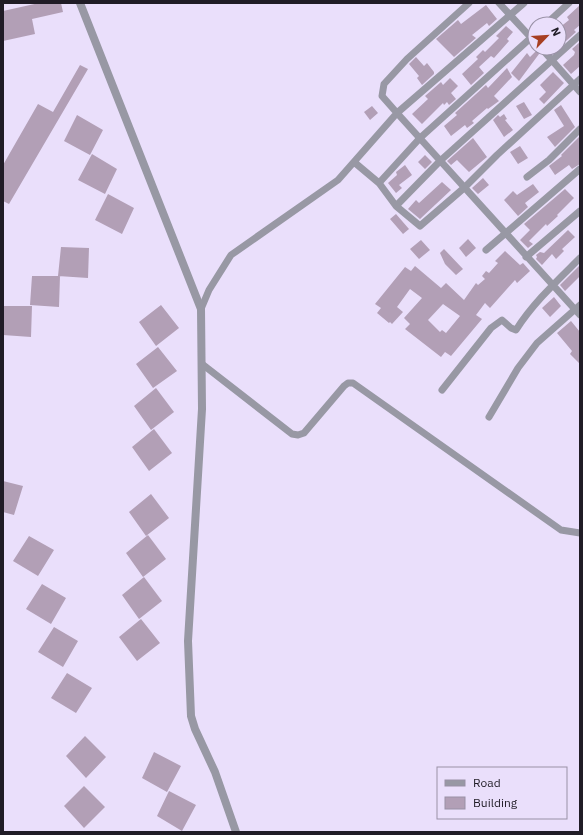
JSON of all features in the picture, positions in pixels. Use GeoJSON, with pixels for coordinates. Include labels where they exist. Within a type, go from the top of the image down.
{"type":"FeatureCollection","features":[{"type":"Feature","properties":{"kind":"street"},"geometry":{"type":"LineString","coordinates":[[80,3],[201,309],[202,409],[188,641],[191,716],[195,729],[215,772],[236,832]]}},
{"type":"Feature","properties":{"kind":"street"},"geometry":{"type":"LineString","coordinates":[[469,3],[407,59],[384,84],[382,96],[526,257],[577,307],[580,315]]}},
{"type":"Feature","properties":{"kind":"street"},"geometry":{"type":"LineString","coordinates":[[499,3],[527,31]]}},
{"type":"Feature","properties":{"kind":"street"},"geometry":{"type":"LineString","coordinates":[[201,309],[209,290],[232,255],[338,180],[397,113],[524,3]]}},
{"type":"Feature","properties":{"kind":"street"},"geometry":{"type":"LineString","coordinates":[[555,16],[569,3]]}},
{"type":"Feature","properties":{"kind":"street"},"geometry":{"type":"LineString","coordinates":[[396,206],[440,161],[580,35]]}},
{"type":"Feature","properties":{"kind":"street"},"geometry":{"type":"LineString","coordinates":[[379,183],[420,138],[527,44]]}},
{"type":"Feature","properties":{"kind":"street"},"geometry":{"type":"LineString","coordinates":[[548,56],[580,92]]}},
{"type":"Feature","properties":{"kind":"street"},"geometry":{"type":"LineString","coordinates":[[354,162],[379,183],[396,206],[420,226],[464,188],[497,155],[580,79]]}},
{"type":"Feature","properties":{"kind":"street"},"geometry":{"type":"LineString","coordinates":[[527,177],[549,160],[580,129]]}},
{"type":"Feature","properties":{"kind":"street"},"geometry":{"type":"LineString","coordinates":[[486,250],[580,169]]}},
{"type":"Feature","properties":{"kind":"street"},"geometry":{"type":"LineString","coordinates":[[526,257],[580,211]]}},
{"type":"Feature","properties":{"kind":"street"},"geometry":{"type":"LineString","coordinates":[[442,390],[491,328],[502,320],[510,328],[516,330],[522,320],[553,285],[580,258]]}},
{"type":"Feature","properties":{"kind":"street"},"geometry":{"type":"LineString","coordinates":[[489,417],[518,368],[537,343],[577,307]]}},
{"type":"Feature","properties":{"kind":"street"},"geometry":{"type":"LineString","coordinates":[[202,364],[292,434],[298,435],[304,433],[344,386],[348,383],[353,384],[560,530],[580,532]]}},
{"type":"Feature","properties":{"kind":"building"},"geometry":{"type":"Polygon","coordinates":[[[39,3],[61,3],[63,12],[32,19],[35,34],[3,41],[3,11],[39,3]]]}},
{"type":"Feature","properties":{"kind":"building"},"geometry":{"type":"Polygon","coordinates":[[[486,5],[497,19],[489,26],[487,23],[472,35],[476,38],[454,57],[436,39],[458,20],[461,24],[486,5]]]}},
{"type":"Feature","properties":{"kind":"building"},"geometry":{"type":"Polygon","coordinates":[[[580,5],[580,25],[574,30],[576,32],[567,40],[567,22],[569,20],[567,17],[580,5]]]}},
{"type":"Feature","properties":{"kind":"building"},"geometry":{"type":"Polygon","coordinates":[[[506,26],[513,32],[507,39],[509,41],[494,58],[491,56],[479,67],[484,73],[471,85],[462,74],[478,59],[476,57],[483,50],[485,52],[499,38],[496,36],[506,26]]]}},
{"type":"Feature","properties":{"kind":"building"},"geometry":{"type":"Polygon","coordinates":[[[580,42],[580,66],[571,74],[563,65],[574,55],[575,52],[572,49],[580,42]]]}},
{"type":"Feature","properties":{"kind":"building"},"geometry":{"type":"Polygon","coordinates":[[[527,53],[527,56],[538,56],[519,81],[511,73],[527,53]]]}},
{"type":"Feature","properties":{"kind":"building"},"geometry":{"type":"Polygon","coordinates":[[[416,57],[424,66],[427,63],[434,72],[434,74],[422,85],[417,78],[419,76],[409,64],[416,57]]]}},
{"type":"Feature","properties":{"kind":"building"},"geometry":{"type":"Polygon","coordinates":[[[80,65],[88,69],[9,204],[3,201],[3,165],[38,104],[53,112],[80,65]]]}},
{"type":"Feature","properties":{"kind":"building"},"geometry":{"type":"Polygon","coordinates":[[[507,68],[512,77],[494,96],[499,101],[488,109],[487,108],[472,121],[474,123],[467,128],[465,125],[451,136],[444,126],[457,115],[455,113],[486,85],[488,88],[507,68]]]}},
{"type":"Feature","properties":{"kind":"building"},"geometry":{"type":"Polygon","coordinates":[[[553,72],[564,83],[544,104],[539,99],[546,92],[540,85],[553,72]]]}},
{"type":"Feature","properties":{"kind":"building"},"geometry":{"type":"Polygon","coordinates":[[[450,78],[458,86],[451,93],[456,99],[449,105],[447,102],[444,105],[443,103],[422,124],[412,114],[428,99],[425,96],[441,82],[443,85],[450,78]]]}},
{"type":"Feature","properties":{"kind":"building"},"geometry":{"type":"Polygon","coordinates":[[[524,102],[532,115],[524,119],[516,106],[524,102]]]}},
{"type":"Feature","properties":{"kind":"building"},"geometry":{"type":"Polygon","coordinates":[[[561,105],[575,127],[555,147],[547,137],[564,126],[554,110],[561,105]]]}},
{"type":"Feature","properties":{"kind":"building"},"geometry":{"type":"Polygon","coordinates":[[[372,106],[378,113],[370,120],[364,112],[372,106]]]}},
{"type":"Feature","properties":{"kind":"building"},"geometry":{"type":"Polygon","coordinates":[[[504,114],[507,119],[505,120],[513,130],[504,137],[493,120],[498,115],[500,117],[504,114]]]}},
{"type":"Feature","properties":{"kind":"building"},"geometry":{"type":"Polygon","coordinates":[[[77,115],[103,130],[90,155],[64,141],[77,115]]]}},
{"type":"Feature","properties":{"kind":"building"},"geometry":{"type":"Polygon","coordinates":[[[580,136],[580,164],[572,169],[569,165],[555,175],[549,166],[562,156],[561,155],[580,136]]]}},
{"type":"Feature","properties":{"kind":"building"},"geometry":{"type":"Polygon","coordinates":[[[473,138],[487,157],[469,172],[457,160],[451,165],[447,161],[473,138]]]}},
{"type":"Feature","properties":{"kind":"building"},"geometry":{"type":"Polygon","coordinates":[[[520,146],[528,158],[518,164],[510,152],[520,146]]]}},
{"type":"Feature","properties":{"kind":"building"},"geometry":{"type":"Polygon","coordinates":[[[92,154],[117,169],[105,194],[78,180],[92,154]]]}},
{"type":"Feature","properties":{"kind":"building"},"geometry":{"type":"Polygon","coordinates":[[[425,155],[432,162],[425,169],[418,162],[425,155]]]}},
{"type":"Feature","properties":{"kind":"building"},"geometry":{"type":"Polygon","coordinates":[[[405,165],[412,175],[399,185],[402,188],[396,193],[388,183],[397,175],[396,172],[405,165]]]}},
{"type":"Feature","properties":{"kind":"building"},"geometry":{"type":"Polygon","coordinates":[[[483,178],[489,185],[478,194],[472,188],[483,178]]]}},
{"type":"Feature","properties":{"kind":"building"},"geometry":{"type":"Polygon","coordinates":[[[442,182],[451,190],[420,219],[408,209],[416,200],[419,203],[442,182]]]}},
{"type":"Feature","properties":{"kind":"building"},"geometry":{"type":"Polygon","coordinates":[[[533,184],[539,192],[525,203],[528,207],[518,216],[504,200],[513,191],[517,195],[533,184]]]}},
{"type":"Feature","properties":{"kind":"building"},"geometry":{"type":"Polygon","coordinates":[[[565,189],[574,198],[557,215],[558,216],[547,226],[546,224],[529,241],[533,244],[528,248],[520,240],[530,230],[524,224],[565,189]]]}},
{"type":"Feature","properties":{"kind":"building"},"geometry":{"type":"Polygon","coordinates":[[[108,194],[134,208],[122,234],[95,220],[108,194]]]}},
{"type":"Feature","properties":{"kind":"building"},"geometry":{"type":"Polygon","coordinates":[[[396,214],[409,229],[403,234],[390,219],[396,214]]]}},
{"type":"Feature","properties":{"kind":"building"},"geometry":{"type":"Polygon","coordinates":[[[568,230],[575,237],[562,249],[564,251],[556,259],[552,254],[542,265],[536,259],[536,255],[540,252],[544,253],[568,230]]]}},
{"type":"Feature","properties":{"kind":"building"},"geometry":{"type":"Polygon","coordinates":[[[468,239],[476,248],[466,257],[459,248],[468,239]]]}},
{"type":"Feature","properties":{"kind":"building"},"geometry":{"type":"Polygon","coordinates":[[[421,240],[430,250],[419,259],[410,249],[421,240]]]}},
{"type":"Feature","properties":{"kind":"building"},"geometry":{"type":"Polygon","coordinates":[[[61,247],[89,248],[88,278],[58,276],[61,247]]]}},
{"type":"Feature","properties":{"kind":"building"},"geometry":{"type":"Polygon","coordinates":[[[444,249],[463,269],[456,275],[445,264],[440,253],[444,249]]]}},
{"type":"Feature","properties":{"kind":"building"},"geometry":{"type":"Polygon","coordinates":[[[505,251],[520,265],[523,263],[530,271],[517,283],[515,280],[490,308],[485,303],[476,315],[482,319],[451,356],[445,352],[441,357],[405,329],[410,324],[404,318],[422,298],[410,289],[397,307],[403,312],[392,324],[377,313],[381,308],[375,304],[405,267],[411,271],[415,266],[441,288],[446,283],[464,300],[476,283],[478,285],[485,279],[482,276],[486,271],[489,273],[498,263],[495,261],[505,251]],[[443,304],[428,320],[440,332],[442,330],[446,333],[460,316],[443,304]]]}},
{"type":"Feature","properties":{"kind":"building"},"geometry":{"type":"Polygon","coordinates":[[[580,265],[580,276],[565,291],[560,285],[580,265]]]}},
{"type":"Feature","properties":{"kind":"building"},"geometry":{"type":"Polygon","coordinates":[[[32,276],[60,276],[59,307],[30,305],[32,276]]]}},
{"type":"Feature","properties":{"kind":"building"},"geometry":{"type":"Polygon","coordinates":[[[554,297],[561,306],[550,317],[542,308],[554,297]]]}},
{"type":"Feature","properties":{"kind":"building"},"geometry":{"type":"Polygon","coordinates":[[[161,305],[179,328],[156,346],[139,322],[161,305]]]}},
{"type":"Feature","properties":{"kind":"building"},"geometry":{"type":"Polygon","coordinates":[[[4,306],[32,306],[31,337],[3,335],[4,306]]]}},
{"type":"Feature","properties":{"kind":"building"},"geometry":{"type":"Polygon","coordinates":[[[571,321],[580,332],[580,364],[570,354],[572,351],[557,333],[571,321]]]}},
{"type":"Feature","properties":{"kind":"building"},"geometry":{"type":"Polygon","coordinates":[[[158,347],[177,371],[153,388],[136,364],[158,347]]]}},
{"type":"Feature","properties":{"kind":"building"},"geometry":{"type":"Polygon","coordinates":[[[156,388],[174,412],[151,430],[134,406],[156,388]]]}},
{"type":"Feature","properties":{"kind":"building"},"geometry":{"type":"Polygon","coordinates":[[[154,429],[172,453],[149,471],[132,447],[154,429]]]}},
{"type":"Feature","properties":{"kind":"building"},"geometry":{"type":"Polygon","coordinates":[[[3,481],[23,486],[14,515],[3,512],[3,481]]]}},
{"type":"Feature","properties":{"kind":"building"},"geometry":{"type":"Polygon","coordinates":[[[151,494],[169,518],[146,536],[129,512],[151,494]]]}},
{"type":"Feature","properties":{"kind":"building"},"geometry":{"type":"Polygon","coordinates":[[[148,535],[166,559],[143,577],[126,553],[148,535]]]}},
{"type":"Feature","properties":{"kind":"building"},"geometry":{"type":"Polygon","coordinates":[[[29,536],[54,550],[38,576],[13,561],[29,536]]]}},
{"type":"Feature","properties":{"kind":"building"},"geometry":{"type":"Polygon","coordinates":[[[144,577],[162,601],[139,619],[122,595],[144,577]]]}},
{"type":"Feature","properties":{"kind":"building"},"geometry":{"type":"Polygon","coordinates":[[[42,584],[66,598],[51,624],[26,609],[42,584]]]}},
{"type":"Feature","properties":{"kind":"building"},"geometry":{"type":"Polygon","coordinates":[[[141,619],[160,643],[137,661],[119,637],[141,619]]]}},
{"type":"Feature","properties":{"kind":"building"},"geometry":{"type":"Polygon","coordinates":[[[54,627],[78,641],[63,667],[38,652],[54,627]]]}},
{"type":"Feature","properties":{"kind":"building"},"geometry":{"type":"Polygon","coordinates":[[[67,673],[92,688],[76,713],[51,698],[67,673]]]}},
{"type":"Feature","properties":{"kind":"building"},"geometry":{"type":"Polygon","coordinates":[[[85,736],[106,757],[86,778],[66,756],[85,736]]]}},
{"type":"Feature","properties":{"kind":"building"},"geometry":{"type":"Polygon","coordinates":[[[154,752],[181,766],[167,792],[142,778],[154,752]]]}},
{"type":"Feature","properties":{"kind":"building"},"geometry":{"type":"Polygon","coordinates":[[[84,786],[105,807],[84,828],[64,806],[84,786]]]}},
{"type":"Feature","properties":{"kind":"building"},"geometry":{"type":"Polygon","coordinates":[[[169,791],[196,805],[182,831],[157,816],[169,791]]]}}]}
